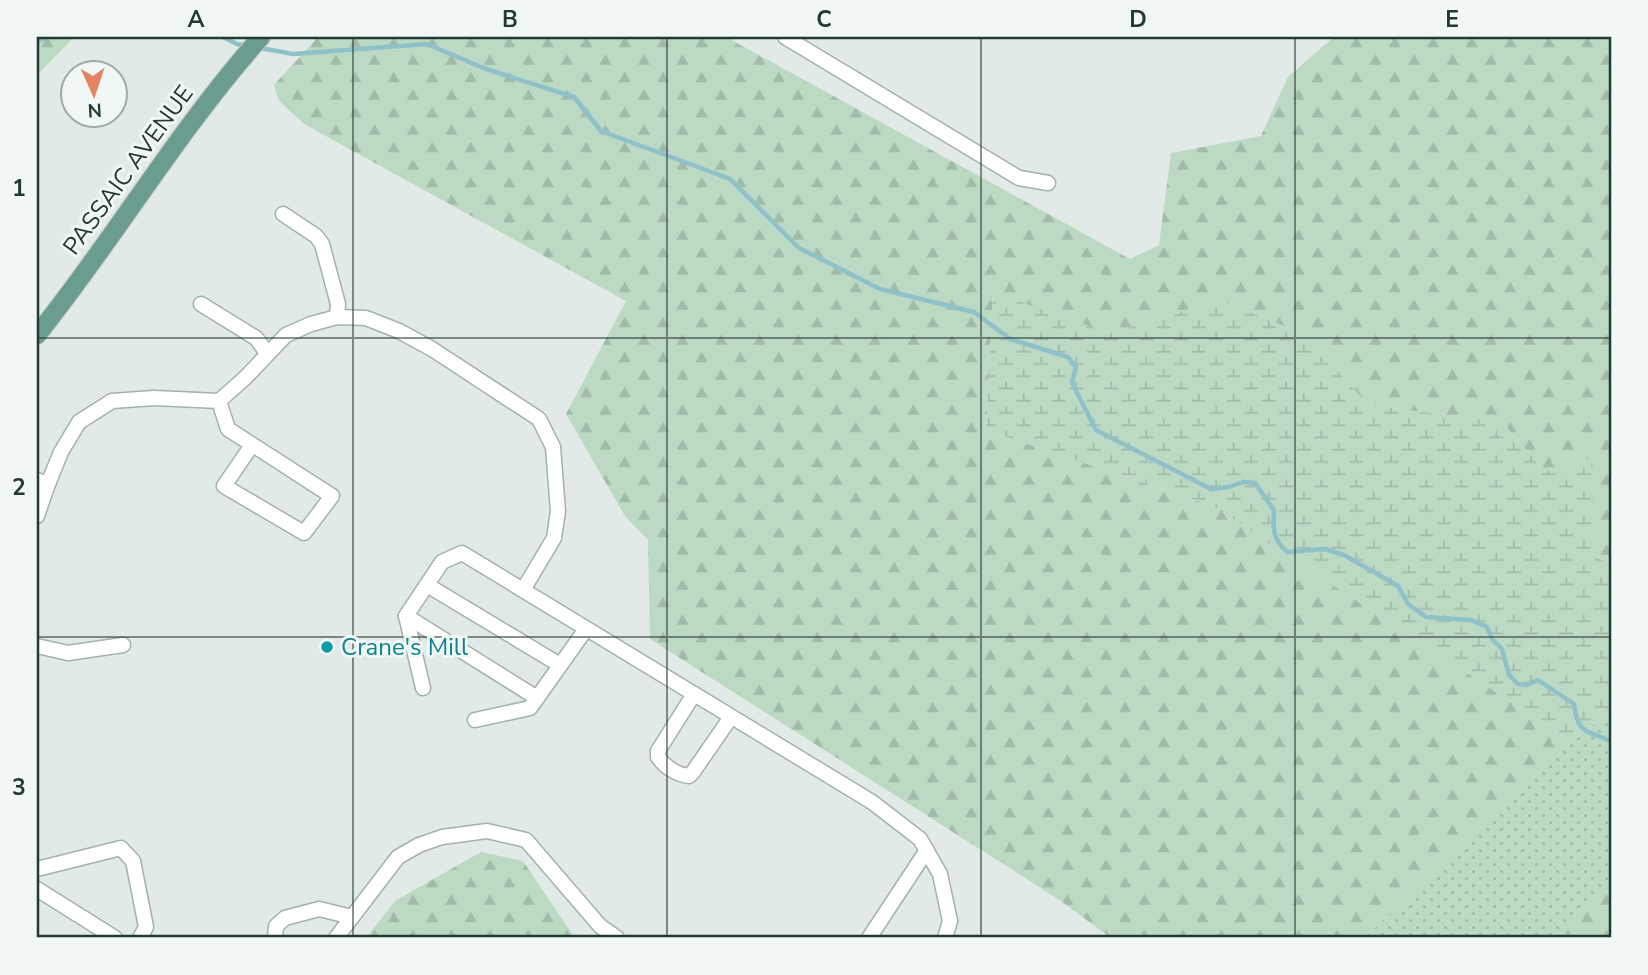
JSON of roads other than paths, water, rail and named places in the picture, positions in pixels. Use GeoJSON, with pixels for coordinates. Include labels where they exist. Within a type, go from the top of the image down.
{"type":"FeatureCollection","features":[{"type":"Feature","properties":{"kind":"main road","name":"PASSAIC AVENUE"},"geometry":{"type":"LineString","coordinates":[[37,335],[208,99],[260,38]]}},
{"type":"Feature","properties":{"kind":"street"},"geometry":{"type":"LineString","coordinates":[[785,37],[1019,178],[1048,183]]}},
{"type":"Feature","properties":{"kind":"street"},"geometry":{"type":"LineString","coordinates":[[283,214],[316,236],[322,244],[338,304],[337,317]]}},
{"type":"Feature","properties":{"kind":"street"},"geometry":{"type":"LineString","coordinates":[[201,304],[256,338],[267,353]]}},
{"type":"Feature","properties":{"kind":"street"},"geometry":{"type":"LineString","coordinates":[[37,516],[42,482],[79,422],[112,401],[154,398],[219,401],[286,335],[337,317],[366,318],[399,331],[432,349],[539,419],[553,447],[558,510],[554,538],[523,590]]}},
{"type":"Feature","properties":{"kind":"street"},"geometry":{"type":"LineString","coordinates":[[219,401],[228,429],[332,496],[304,533],[223,486],[252,445]]}},
{"type":"Feature","properties":{"kind":"street"},"geometry":{"type":"LineString","coordinates":[[423,688],[406,616],[442,562],[462,553],[872,802],[920,839],[940,874],[950,921],[945,938]]}},
{"type":"Feature","properties":{"kind":"street"},"geometry":{"type":"LineString","coordinates":[[427,585],[560,665]]}},
{"type":"Feature","properties":{"kind":"street"},"geometry":{"type":"LineString","coordinates":[[406,616],[537,698]]}},
{"type":"Feature","properties":{"kind":"street"},"geometry":{"type":"LineString","coordinates":[[475,720],[530,708],[586,629]]}},
{"type":"Feature","properties":{"kind":"street"},"geometry":{"type":"LineString","coordinates":[[37,646],[68,653],[122,645]]}},
{"type":"Feature","properties":{"kind":"street"},"geometry":{"type":"LineString","coordinates":[[694,694],[658,751],[662,763],[681,775],[688,776],[693,772],[731,717]]}},
{"type":"Feature","properties":{"kind":"street"},"geometry":{"type":"LineString","coordinates":[[336,938],[398,856],[442,837],[487,831],[526,840],[600,926],[617,938]]}},
{"type":"Feature","properties":{"kind":"street"},"geometry":{"type":"LineString","coordinates":[[37,869],[121,848],[134,861],[146,927],[140,938]]}},
{"type":"Feature","properties":{"kind":"street"},"geometry":{"type":"LineString","coordinates":[[869,938],[927,850]]}},
{"type":"Feature","properties":{"kind":"street"},"geometry":{"type":"LineString","coordinates":[[37,889],[115,938]]}},
{"type":"Feature","properties":{"kind":"street"},"geometry":{"type":"LineString","coordinates":[[275,938],[276,926],[285,918],[319,909],[352,917]]}},
{"type":"Feature","properties":{"kind":"waterway"},"geometry":{"type":"LineString","coordinates":[[37,41],[49,37]]}},
{"type":"Feature","properties":{"kind":"waterway"},"geometry":{"type":"LineString","coordinates":[[223,37],[248,46]]}},
{"type":"Feature","properties":{"kind":"waterway"},"geometry":{"type":"LineString","coordinates":[[260,48],[293,54],[427,44],[486,69],[574,97],[601,131],[730,179],[799,248],[880,289],[974,312],[1010,339],[1068,357],[1076,367],[1072,383],[1096,430],[1211,489],[1243,482],[1255,483],[1274,510],[1274,533],[1287,552],[1325,549],[1344,555],[1398,586],[1408,604],[1426,617],[1471,620],[1487,627],[1492,639],[1502,649],[1509,675],[1518,684],[1526,685],[1538,680],[1574,704],[1575,714],[1584,730],[1611,741]]}},
{"type":"Feature","properties":{"kind":"place","name":"Crane's Mill"},"geometry":{"type":"Point","coordinates":[327,647]}}]}
